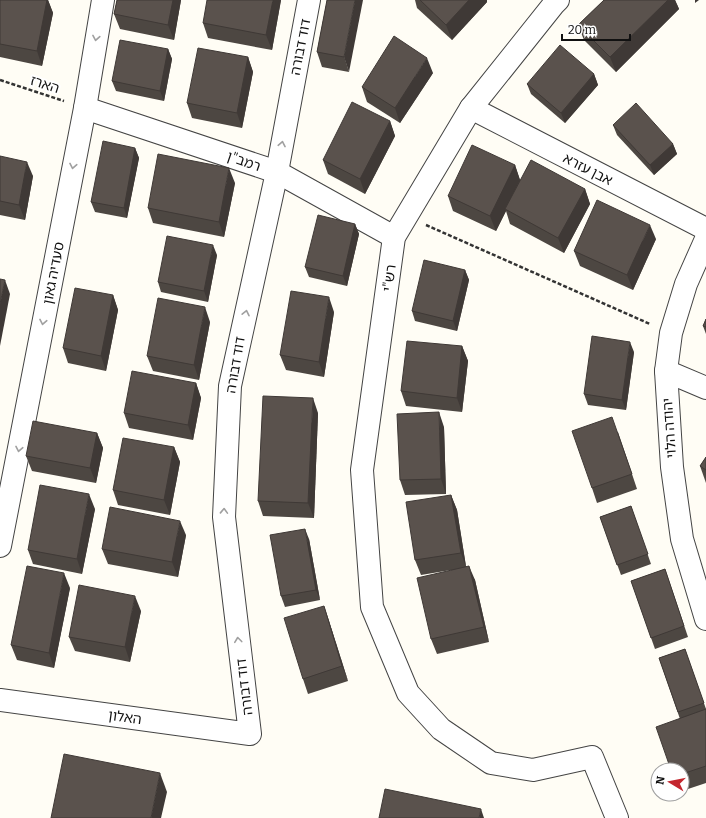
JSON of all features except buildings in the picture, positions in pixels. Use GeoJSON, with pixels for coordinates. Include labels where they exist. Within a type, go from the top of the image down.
{"type":"FeatureCollection","features":[{"type":"Feature","properties":{"kind":"street","name":"סעדיה גאון"},"geometry":{"type":"LineString","coordinates":[[0,546],[85,108],[103,0]]}},
{"type":"Feature","properties":{"kind":"street","name":"דוד דבורה"},"geometry":{"type":"LineString","coordinates":[[250,734],[224,517],[229,394],[276,172],[309,0]]}},
{"type":"Feature","properties":{"kind":"street","name":"רש\"י"},"geometry":{"type":"LineString","coordinates":[[558,0],[470,108],[394,237],[362,470],[372,607],[408,692],[441,729],[491,763],[533,770],[592,758],[617,818]]}},
{"type":"Feature","properties":{"kind":"street","name":"רמב\"ן"},"geometry":{"type":"LineString","coordinates":[[85,108],[276,172],[394,237]]}},
{"type":"Feature","properties":{"kind":"street","name":"אבן עזרא"},"geometry":{"type":"LineString","coordinates":[[470,108],[706,229]]}},
{"type":"Feature","properties":{"kind":"street","name":"יהודה הלוי"},"geometry":{"type":"LineString","coordinates":[[706,239],[686,284],[671,334],[666,371],[672,467],[682,539],[706,620]]}},
{"type":"Feature","properties":{"kind":"street"},"geometry":{"type":"LineString","coordinates":[[666,371],[706,388]]}},
{"type":"Feature","properties":{"kind":"street","name":"האלון"},"geometry":{"type":"LineString","coordinates":[[0,700],[250,734]]}},
{"type":"Feature","properties":{"kind":"path","name":"הארז"},"geometry":{"type":"LineString","coordinates":[[0,80],[85,108]]}},
{"type":"Feature","properties":{"kind":"path"},"geometry":{"type":"LineString","coordinates":[[406,217],[671,334]]}}]}
